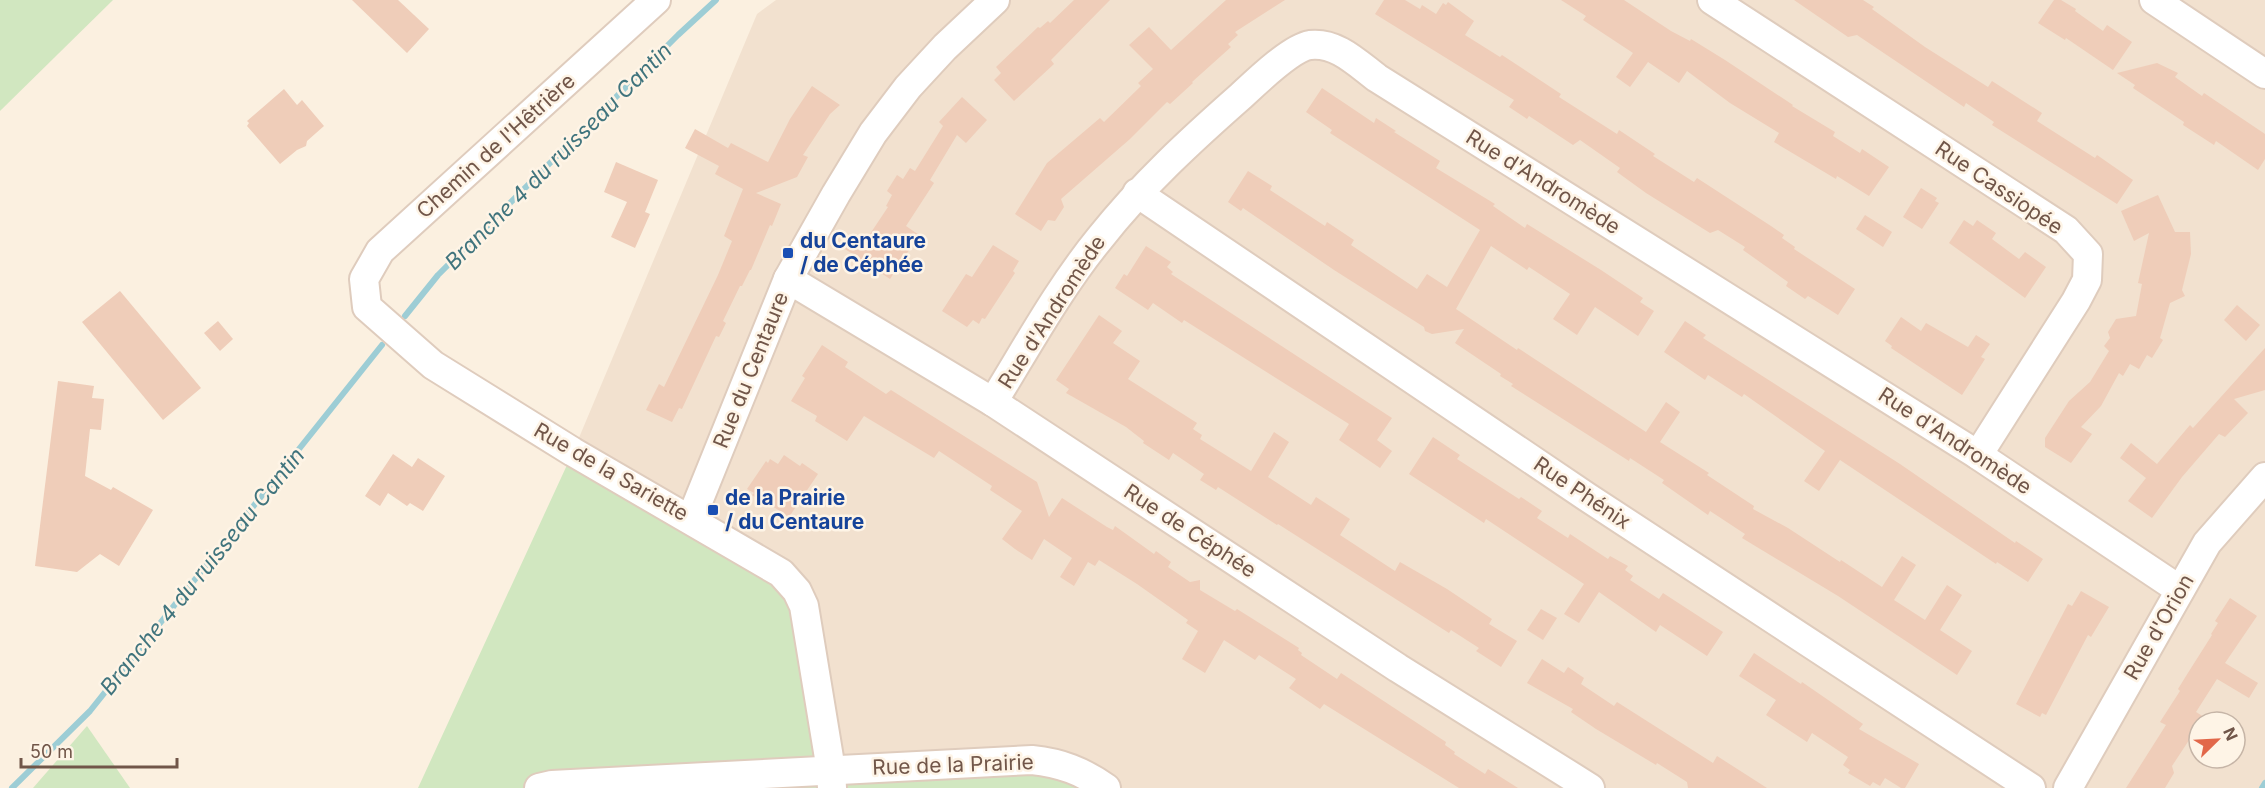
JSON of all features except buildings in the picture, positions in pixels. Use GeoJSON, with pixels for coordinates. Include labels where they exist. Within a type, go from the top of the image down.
{"type":"FeatureCollection","features":[{"type":"Feature","properties":{"kind":"street","name":"Chemin de l'Hêtrière"},"geometry":{"type":"LineString","coordinates":[[368,307],[364,279],[380,251],[656,0]]}},
{"type":"Feature","properties":{"kind":"street","name":"Rue du Centaure"},"geometry":{"type":"LineString","coordinates":[[691,519],[788,279],[873,133],[908,87],[945,47],[995,0]]}},
{"type":"Feature","properties":{"kind":"street","name":"Rue Cassiopée"},"geometry":{"type":"LineString","coordinates":[[1712,0],[2066,230],[2088,254],[2087,280],[2076,301],[1978,455]]}},
{"type":"Feature","properties":{"kind":"street"},"geometry":{"type":"LineString","coordinates":[[2154,0],[2265,74]]}},
{"type":"Feature","properties":{"kind":"street","name":"Rue d'Andromède"},"geometry":{"type":"LineString","coordinates":[[993,402],[1068,282],[1099,238],[1137,193],[1277,63],[1309,45],[1337,48],[1377,78],[1978,455],[2180,590]]}},
{"type":"Feature","properties":{"kind":"street","name":"Rue Phénix"},"geometry":{"type":"LineString","coordinates":[[1137,193],[1587,497],[2031,788]]}},
{"type":"Feature","properties":{"kind":"street","name":"Rue de Céphée"},"geometry":{"type":"LineString","coordinates":[[788,279],[993,402],[1398,668],[1590,788]]}},
{"type":"Feature","properties":{"kind":"street","name":"Rue de la Sariette"},"geometry":{"type":"LineString","coordinates":[[368,307],[433,365],[573,452],[781,573],[797,591],[804,606],[831,779]]}},
{"type":"Feature","properties":{"kind":"street","name":"Rue d'Orion"},"geometry":{"type":"LineString","coordinates":[[2068,788],[2207,543],[2265,477]]}},
{"type":"Feature","properties":{"kind":"street","name":"Rue de la Prairie"},"geometry":{"type":"LineString","coordinates":[[539,788],[564,785],[831,779],[1032,760],[1058,763],[1095,780],[1106,788]]}},
{"type":"Feature","properties":{"kind":"shaded area"},"geometry":{"type":"Polygon","coordinates":[[[776,0],[2265,0],[2265,788],[1106,788],[831,770],[573,452],[757,14],[776,0]]]}},
{"type":"Feature","properties":{"kind":"green space"},"geometry":{"type":"Polygon","coordinates":[[[0,0],[113,0],[0,111],[0,0]]]}},
{"type":"Feature","properties":{"kind":"green space"},"geometry":{"type":"Polygon","coordinates":[[[573,452],[781,573],[831,769],[1032,760],[1094,788],[418,788],[573,452]]]}},
{"type":"Feature","properties":{"kind":"green space"},"geometry":{"type":"Polygon","coordinates":[[[87,726],[130,788],[33,788],[87,726]]]}},
{"type":"Feature","properties":{"kind":"waterway","name":"Branche 4 du ruisseau Cantin"},"geometry":{"type":"LineString","coordinates":[[405,316],[438,275],[678,35],[716,0]]}},
{"type":"Feature","properties":{"kind":"waterway","name":"Branche 4 du ruisseau Cantin"},"geometry":{"type":"LineString","coordinates":[[12,788],[90,711],[382,345]]}},
{"type":"Feature","properties":{"kind":"waterway"},"geometry":{"type":"LineString","coordinates":[[2262,788],[2265,783]]}},
{"type":"Feature","properties":{"kind":"place","name":"du Centaure / de Céphée"},"geometry":{"type":"Point","coordinates":[788,253]}},
{"type":"Feature","properties":{"kind":"place","name":"de la Prairie / du Centaure"},"geometry":{"type":"Point","coordinates":[713,510]}}]}
